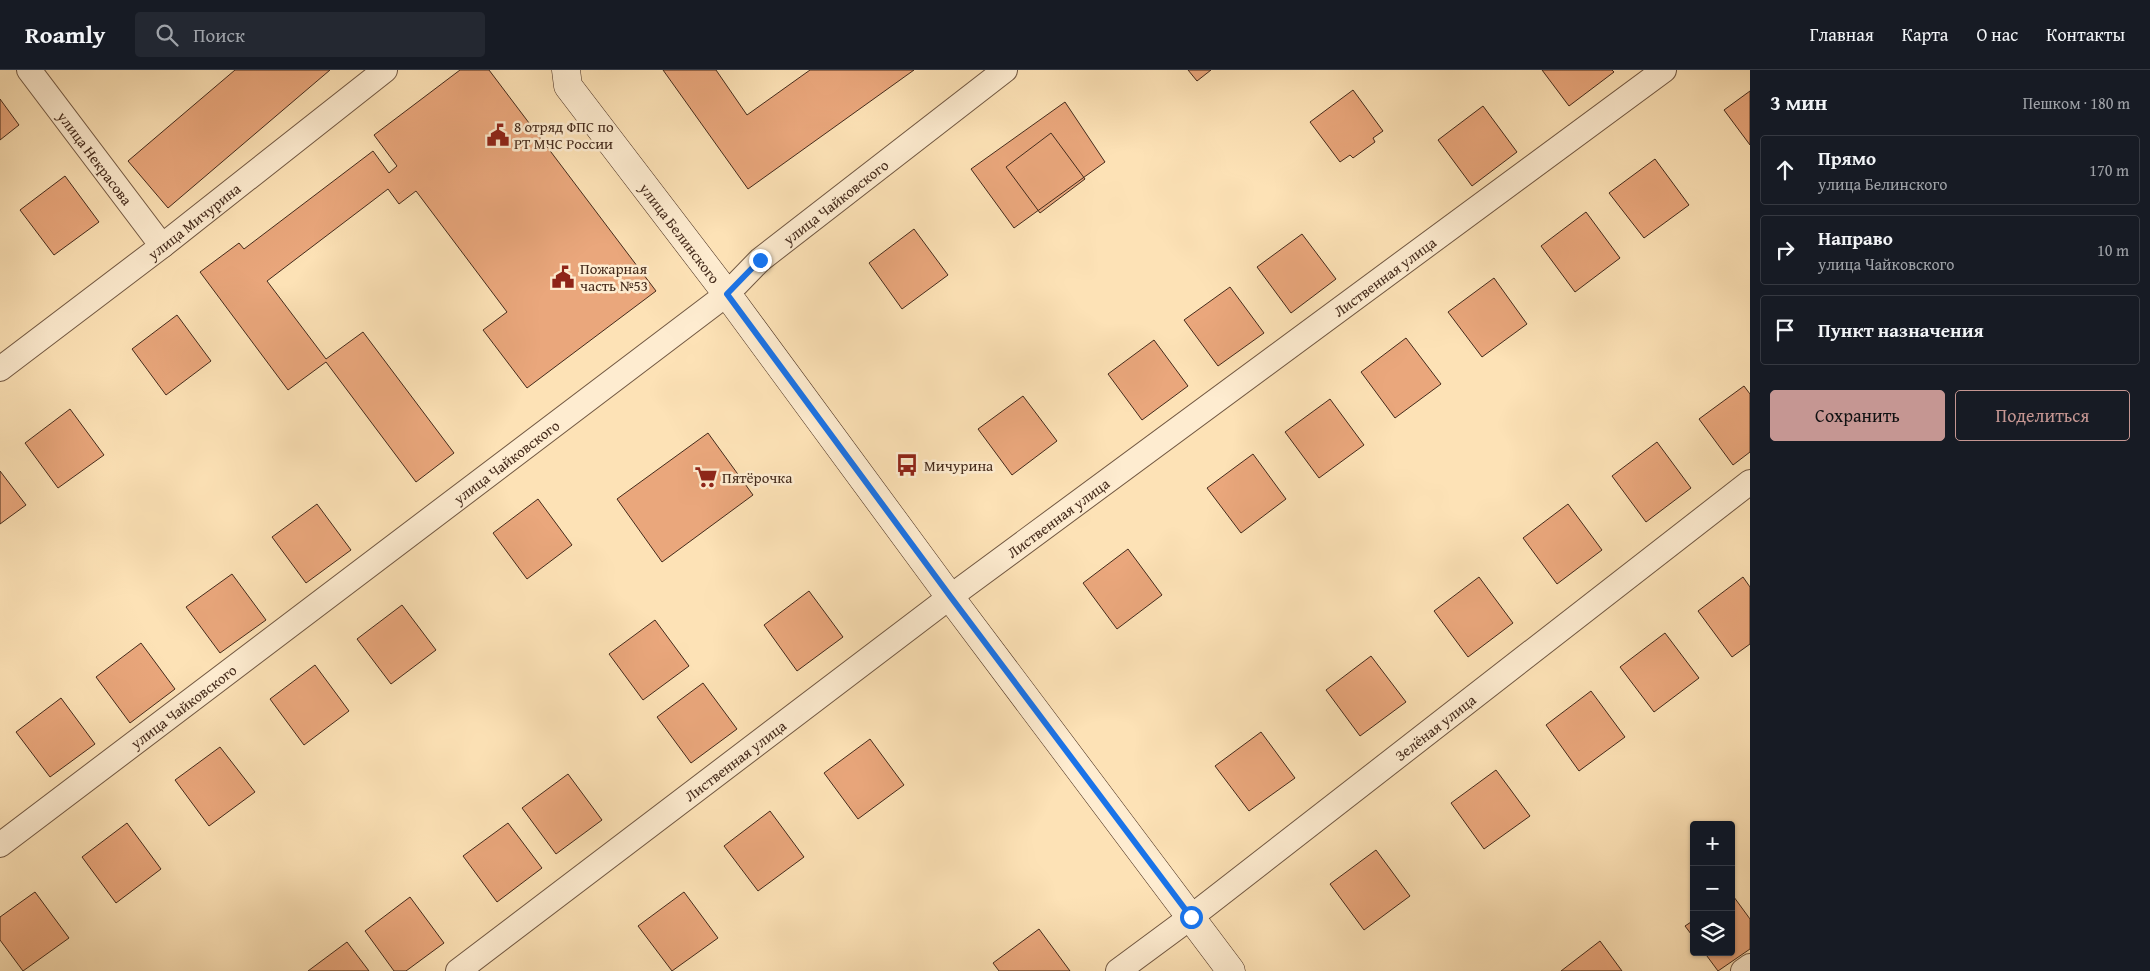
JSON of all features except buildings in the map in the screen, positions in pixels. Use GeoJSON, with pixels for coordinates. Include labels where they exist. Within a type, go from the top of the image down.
{"type":"FeatureCollection","features":[{"type":"Feature","properties":{"kind":"street","name":"улица Некрасова"},"geometry":{"type":"LineString","coordinates":[[29,70],[162,246]]}},
{"type":"Feature","properties":{"kind":"street","name":"улица Мичурина"},"geometry":{"type":"LineString","coordinates":[[0,369],[162,246],[385,70]]}},
{"type":"Feature","properties":{"kind":"street","name":"улица Белинского"},"geometry":{"type":"LineString","coordinates":[[566,70],[568,86],[727,294],[1231,971]]}},
{"type":"Feature","properties":{"kind":"street","name":"улица Чайковского"},"geometry":{"type":"LineString","coordinates":[[0,845],[727,294],[760,260],[1005,70]]}},
{"type":"Feature","properties":{"kind":"street","name":"Лиственная улица"},"geometry":{"type":"LineString","coordinates":[[458,971],[950,596],[1664,70]]}},
{"type":"Feature","properties":{"kind":"street","name":"Зелёная улица"},"geometry":{"type":"LineString","coordinates":[[1118,971],[1191,917],[1750,482]]}},
{"type":"Feature","properties":{"kind":"street"},"geometry":{"type":"LineString","coordinates":[[1743,971],[1750,966]]}},
{"type":"Feature","properties":{"kind":"place","name":"8 отряд ФПС по РТ МЧС России"},"geometry":{"type":"Point","coordinates":[498,135]}},
{"type":"Feature","properties":{"kind":"place","name":"Пожарная часть №53"},"geometry":{"type":"Point","coordinates":[563,277]}},
{"type":"Feature","properties":{"kind":"place","name":"Мичурина"},"geometry":{"type":"Point","coordinates":[907,465]}},
{"type":"Feature","properties":{"kind":"place","name":"Пятёрочка"},"geometry":{"type":"Point","coordinates":[706,477]}},
{"type":"Feature","properties":{"kind":"route"},"geometry":{"type":"LineString","coordinates":[[760,260],[727,294],[950,596],[1191,917]]}}]}
